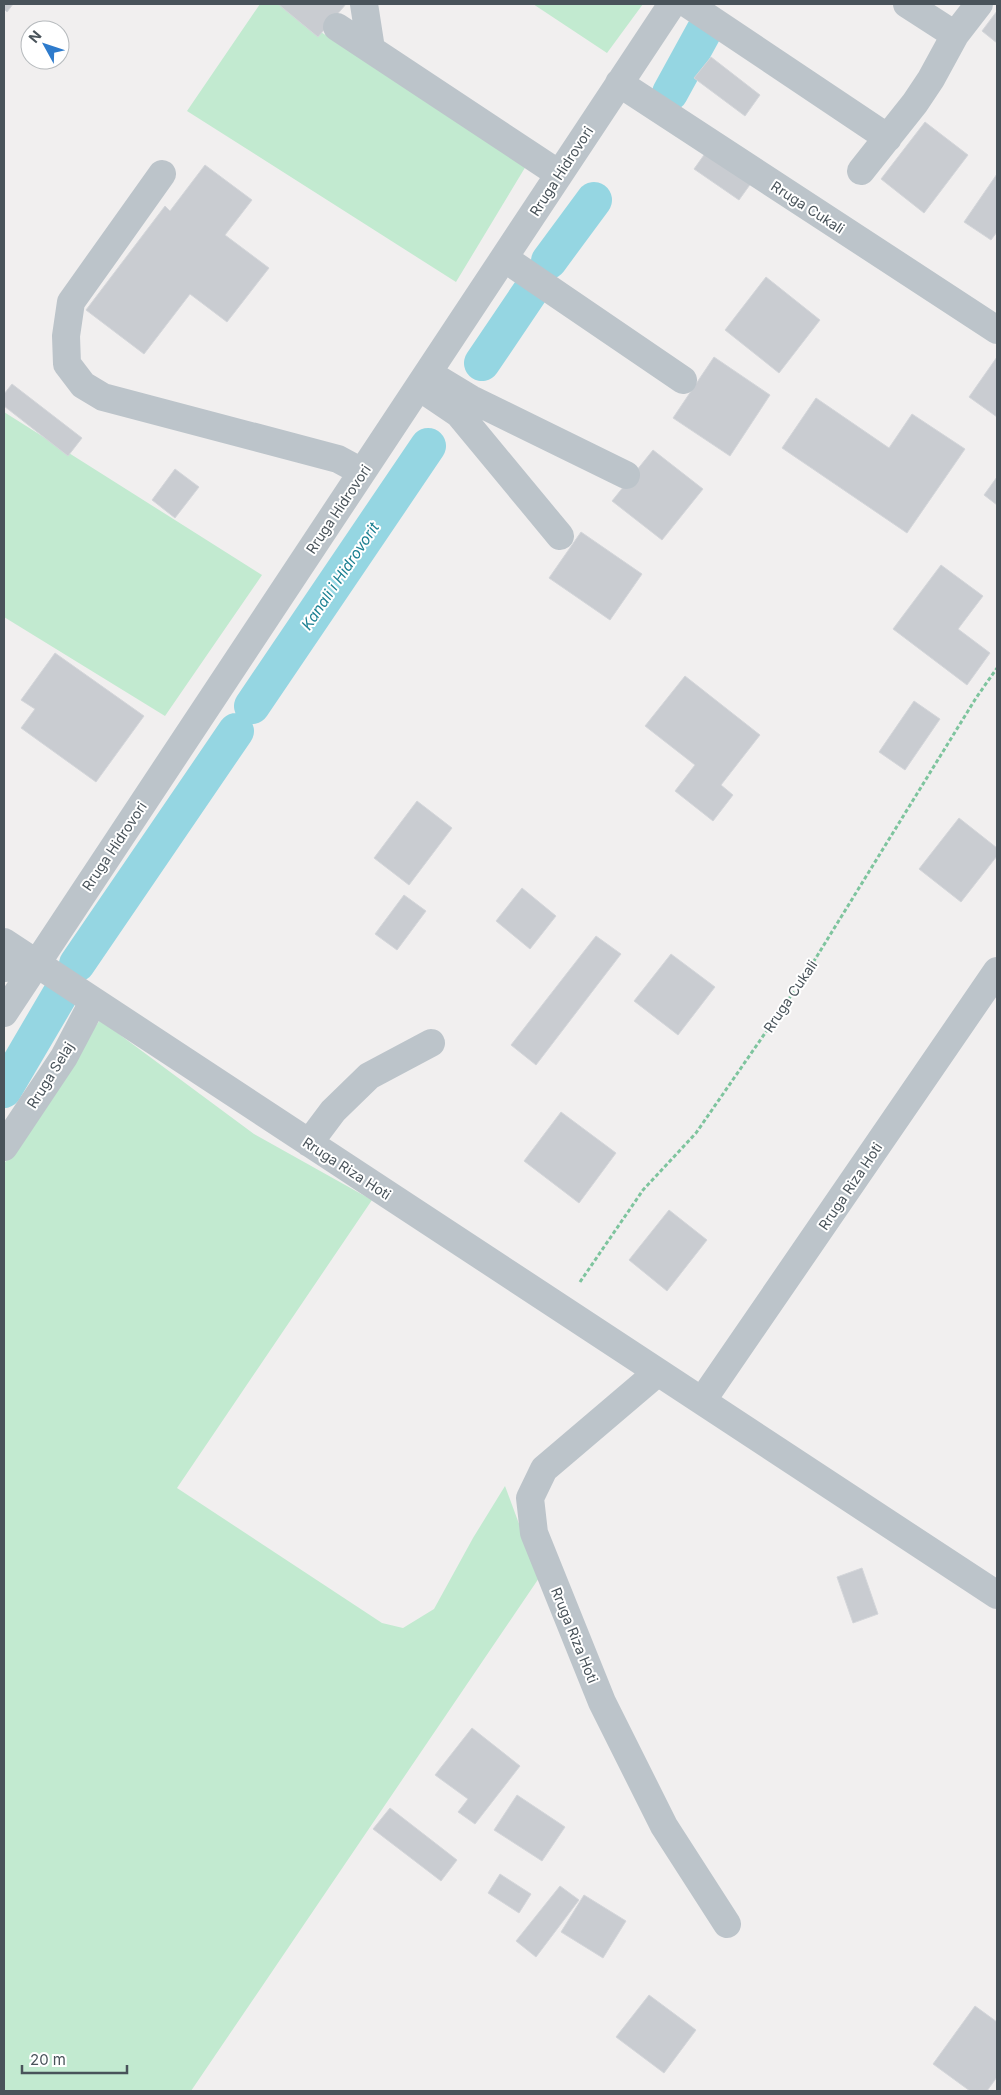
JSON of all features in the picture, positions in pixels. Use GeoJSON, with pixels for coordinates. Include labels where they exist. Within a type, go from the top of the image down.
{"type":"FeatureCollection","features":[{"type":"Feature","properties":{"kind":"street"},"geometry":{"type":"LineString","coordinates":[[364,4],[370,49]]}},
{"type":"Feature","properties":{"kind":"street","name":"Rruga Hidrovori"},"geometry":{"type":"LineString","coordinates":[[4,1014],[672,4]]}},
{"type":"Feature","properties":{"kind":"street"},"geometry":{"type":"LineString","coordinates":[[688,4],[888,138]]}},
{"type":"Feature","properties":{"kind":"street"},"geometry":{"type":"LineString","coordinates":[[907,4],[955,35]]}},
{"type":"Feature","properties":{"kind":"street"},"geometry":{"type":"LineString","coordinates":[[861,171],[888,138],[931,79],[955,35],[979,4]]}},
{"type":"Feature","properties":{"kind":"street"},"geometry":{"type":"LineString","coordinates":[[338,27],[559,174]]}},
{"type":"Feature","properties":{"kind":"street","name":"Rruga Cukali"},"geometry":{"type":"LineString","coordinates":[[619,83],[997,330]]}},
{"type":"Feature","properties":{"kind":"street"},"geometry":{"type":"LineString","coordinates":[[162,174],[71,302],[66,336],[67,364],[83,385],[103,397],[338,459],[362,472]]}},
{"type":"Feature","properties":{"kind":"street"},"geometry":{"type":"LineString","coordinates":[[504,258],[683,380]]}},
{"type":"Feature","properties":{"kind":"street"},"geometry":{"type":"LineString","coordinates":[[423,380],[471,399],[626,475]]}},
{"type":"Feature","properties":{"kind":"street"},"geometry":{"type":"LineString","coordinates":[[423,380],[459,414],[560,536]]}},
{"type":"Feature","properties":{"kind":"street","name":"Rruga Riza Hoti"},"geometry":{"type":"LineString","coordinates":[[4,942],[997,1595]]}},
{"type":"Feature","properties":{"kind":"street"},"geometry":{"type":"LineString","coordinates":[[4,968],[36,964]]}},
{"type":"Feature","properties":{"kind":"street","name":"Rruga Riza Hoti"},"geometry":{"type":"LineString","coordinates":[[702,1401],[997,971]]}},
{"type":"Feature","properties":{"kind":"street","name":"Rruga Selaj"},"geometry":{"type":"LineString","coordinates":[[4,1147],[64,1058],[93,1002]]}},
{"type":"Feature","properties":{"kind":"street"},"geometry":{"type":"LineString","coordinates":[[309,1143],[333,1111],[369,1076],[431,1043]]}},
{"type":"Feature","properties":{"kind":"street","name":"Rruga Riza Hoti"},"geometry":{"type":"LineString","coordinates":[[658,1372],[544,1469],[530,1498],[534,1533],[602,1702],[664,1826],[727,1924]]}},
{"type":"Feature","properties":{"kind":"path","name":"Rruga Cukali"},"geometry":{"type":"LineString","coordinates":[[561,1309],[643,1190],[696,1133],[806,974],[976,698],[997,668]]}},
{"type":"Feature","properties":{"kind":"green space"},"geometry":{"type":"Polygon","coordinates":[[[260,4],[278,4],[526,166],[456,282],[187,111],[260,4]]]}},
{"type":"Feature","properties":{"kind":"green space"},"geometry":{"type":"Polygon","coordinates":[[[533,4],[643,4],[607,53],[533,4]]]}},
{"type":"Feature","properties":{"kind":"green space"},"geometry":{"type":"Polygon","coordinates":[[[4,412],[262,575],[165,716],[4,617],[4,412]]]}},
{"type":"Feature","properties":{"kind":"green space"},"geometry":{"type":"Polygon","coordinates":[[[100,1020],[254,1134],[372,1200],[177,1488],[382,1623],[403,1628],[434,1609],[473,1538],[505,1486],[539,1578],[191,2091],[4,2091],[4,1164],[64,1071],[100,1020]]]}},
{"type":"Feature","properties":{"kind":"building"},"geometry":{"type":"Polygon","coordinates":[[[4,4],[13,4],[7,12],[4,9],[4,4]]]}},
{"type":"Feature","properties":{"kind":"building"},"geometry":{"type":"Polygon","coordinates":[[[278,4],[346,4],[318,37],[278,4]]]}},
{"type":"Feature","properties":{"kind":"building"},"geometry":{"type":"Polygon","coordinates":[[[997,11],[997,43],[982,31],[997,11]]]}},
{"type":"Feature","properties":{"kind":"building"},"geometry":{"type":"Polygon","coordinates":[[[711,57],[760,95],[745,116],[694,78],[711,57]]]}},
{"type":"Feature","properties":{"kind":"building"},"geometry":{"type":"Polygon","coordinates":[[[925,122],[968,155],[924,213],[881,179],[925,122]]]}},
{"type":"Feature","properties":{"kind":"building"},"geometry":{"type":"Polygon","coordinates":[[[709,148],[754,179],[739,200],[694,169],[709,148]]]}},
{"type":"Feature","properties":{"kind":"building"},"geometry":{"type":"Polygon","coordinates":[[[205,165],[252,200],[225,235],[269,268],[227,322],[190,294],[144,354],[86,310],[165,206],[170,211],[205,165]]]}},
{"type":"Feature","properties":{"kind":"building"},"geometry":{"type":"Polygon","coordinates":[[[997,174],[997,232],[991,240],[964,222],[997,174]]]}},
{"type":"Feature","properties":{"kind":"building"},"geometry":{"type":"Polygon","coordinates":[[[766,277],[820,320],[779,373],[725,330],[766,277]]]}},
{"type":"Feature","properties":{"kind":"building"},"geometry":{"type":"Polygon","coordinates":[[[714,357],[770,395],[730,456],[673,418],[714,357]]]}},
{"type":"Feature","properties":{"kind":"building"},"geometry":{"type":"Polygon","coordinates":[[[997,357],[997,417],[969,397],[997,357]]]}},
{"type":"Feature","properties":{"kind":"building"},"geometry":{"type":"Polygon","coordinates":[[[12,384],[82,438],[68,456],[4,406],[4,394],[12,384]]]}},
{"type":"Feature","properties":{"kind":"building"},"geometry":{"type":"Polygon","coordinates":[[[816,398],[889,448],[912,414],[965,449],[907,533],[782,448],[816,398]]]}},
{"type":"Feature","properties":{"kind":"building"},"geometry":{"type":"Polygon","coordinates":[[[653,450],[703,489],[662,540],[612,501],[653,450]]]}},
{"type":"Feature","properties":{"kind":"building"},"geometry":{"type":"Polygon","coordinates":[[[175,469],[199,487],[175,518],[152,500],[175,469]]]}},
{"type":"Feature","properties":{"kind":"building"},"geometry":{"type":"Polygon","coordinates":[[[997,477],[997,505],[984,495],[997,477]]]}},
{"type":"Feature","properties":{"kind":"building"},"geometry":{"type":"Polygon","coordinates":[[[581,532],[642,574],[610,620],[549,578],[581,532]]]}},
{"type":"Feature","properties":{"kind":"building"},"geometry":{"type":"Polygon","coordinates":[[[941,565],[983,596],[958,629],[990,653],[967,685],[893,629],[941,565]]]}},
{"type":"Feature","properties":{"kind":"building"},"geometry":{"type":"Polygon","coordinates":[[[55,653],[144,716],[96,782],[21,728],[35,709],[21,700],[55,653]]]}},
{"type":"Feature","properties":{"kind":"building"},"geometry":{"type":"Polygon","coordinates":[[[685,676],[760,735],[721,785],[733,795],[713,821],[675,791],[695,765],[645,726],[685,676]]]}},
{"type":"Feature","properties":{"kind":"building"},"geometry":{"type":"Polygon","coordinates":[[[914,701],[940,719],[905,770],[879,752],[914,701]]]}},
{"type":"Feature","properties":{"kind":"building"},"geometry":{"type":"Polygon","coordinates":[[[417,801],[452,828],[409,885],[374,858],[417,801]]]}},
{"type":"Feature","properties":{"kind":"building"},"geometry":{"type":"Polygon","coordinates":[[[959,818],[997,848],[997,856],[961,902],[919,869],[959,818]]]}},
{"type":"Feature","properties":{"kind":"building"},"geometry":{"type":"Polygon","coordinates":[[[522,888],[556,916],[530,949],[496,921],[522,888]]]}},
{"type":"Feature","properties":{"kind":"building"},"geometry":{"type":"Polygon","coordinates":[[[404,895],[426,911],[397,950],[375,934],[404,895]]]}},
{"type":"Feature","properties":{"kind":"building"},"geometry":{"type":"Polygon","coordinates":[[[596,936],[621,954],[536,1065],[511,1045],[596,936]]]}},
{"type":"Feature","properties":{"kind":"building"},"geometry":{"type":"Polygon","coordinates":[[[671,954],[715,987],[678,1035],[634,1001],[671,954]]]}},
{"type":"Feature","properties":{"kind":"building"},"geometry":{"type":"Polygon","coordinates":[[[561,1112],[616,1153],[579,1203],[524,1161],[561,1112]]]}},
{"type":"Feature","properties":{"kind":"building"},"geometry":{"type":"Polygon","coordinates":[[[669,1210],[707,1240],[667,1291],[629,1260],[669,1210]]]}},
{"type":"Feature","properties":{"kind":"building"},"geometry":{"type":"Polygon","coordinates":[[[862,1568],[878,1614],[853,1623],[837,1577],[862,1568]]]}},
{"type":"Feature","properties":{"kind":"building"},"geometry":{"type":"Polygon","coordinates":[[[472,1728],[520,1766],[475,1824],[458,1812],[468,1799],[435,1775],[472,1728]]]}},
{"type":"Feature","properties":{"kind":"building"},"geometry":{"type":"Polygon","coordinates":[[[517,1795],[565,1827],[542,1861],[494,1830],[517,1795]]]}},
{"type":"Feature","properties":{"kind":"building"},"geometry":{"type":"Polygon","coordinates":[[[390,1808],[457,1860],[441,1881],[373,1829],[390,1808]]]}},
{"type":"Feature","properties":{"kind":"building"},"geometry":{"type":"Polygon","coordinates":[[[500,1874],[531,1894],[519,1913],[488,1893],[500,1874]]]}},
{"type":"Feature","properties":{"kind":"building"},"geometry":{"type":"Polygon","coordinates":[[[560,1886],[579,1900],[536,1957],[516,1941],[560,1886]]]}},
{"type":"Feature","properties":{"kind":"building"},"geometry":{"type":"Polygon","coordinates":[[[584,1895],[626,1921],[603,1958],[561,1932],[584,1895]]]}},
{"type":"Feature","properties":{"kind":"building"},"geometry":{"type":"Polygon","coordinates":[[[649,1995],[696,2030],[664,2073],[616,2037],[649,1995]]]}},
{"type":"Feature","properties":{"kind":"building"},"geometry":{"type":"Polygon","coordinates":[[[975,2006],[997,2022],[997,2077],[987,2091],[970,2091],[933,2064],[975,2006]]]}},
{"type":"Feature","properties":{"kind":"waterway","name":"Kanali i Hidrovorit"},"geometry":{"type":"LineString","coordinates":[[670,93],[704,31]]}},
{"type":"Feature","properties":{"kind":"waterway","name":"Kanali i Hidrovorit"},"geometry":{"type":"LineString","coordinates":[[549,261],[594,200]]}},
{"type":"Feature","properties":{"kind":"waterway","name":"Kanali i Hidrovorit"},"geometry":{"type":"LineString","coordinates":[[482,363],[532,289]]}},
{"type":"Feature","properties":{"kind":"waterway","name":"Kanali i Hidrovorit"},"geometry":{"type":"LineString","coordinates":[[252,706],[428,446]]}},
{"type":"Feature","properties":{"kind":"waterway","name":"Kanali i Hidrovorit"},"geometry":{"type":"LineString","coordinates":[[77,964],[236,731]]}},
{"type":"Feature","properties":{"kind":"waterway","name":"Kanali i Hidrovorit"},"geometry":{"type":"LineString","coordinates":[[4,1090],[62,991]]}}]}
